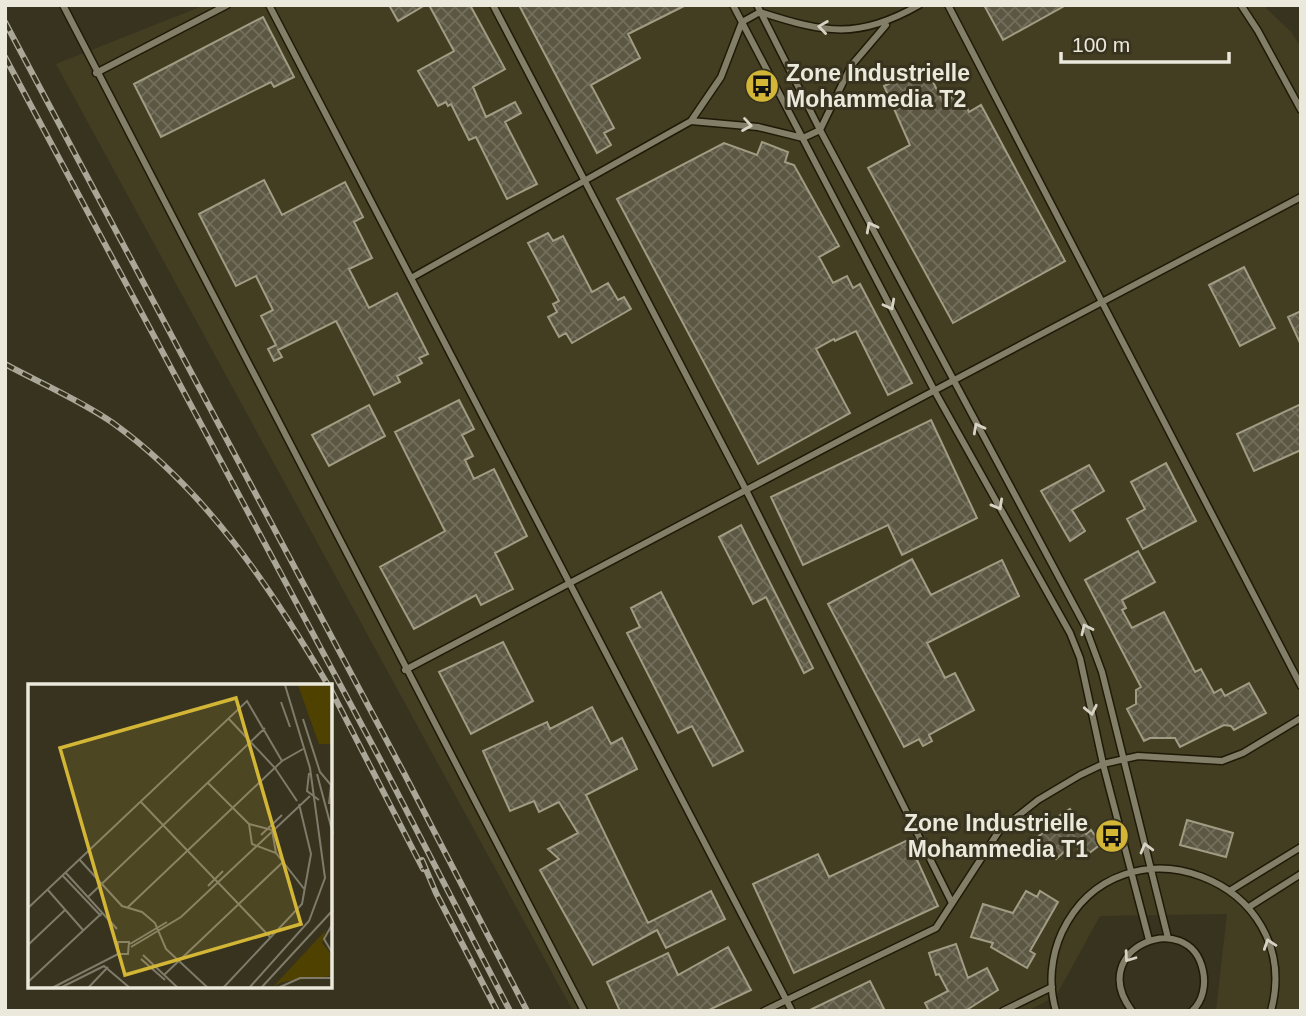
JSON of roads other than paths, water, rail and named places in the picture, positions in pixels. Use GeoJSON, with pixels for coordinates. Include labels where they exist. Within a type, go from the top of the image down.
{"type":"FeatureCollection","features":[{"type":"Feature","properties":{"kind":"lane"},"geometry":{"type":"LineString","coordinates":[[63,5],[405,670],[584,1011]]}},
{"type":"Feature","properties":{"kind":"lane"},"geometry":{"type":"LineString","coordinates":[[96,73],[227,5]]}},
{"type":"Feature","properties":{"kind":"lane"},"geometry":{"type":"LineString","coordinates":[[269,5],[792,1011]]}},
{"type":"Feature","properties":{"kind":"lane"},"geometry":{"type":"LineString","coordinates":[[493,5],[746,490],[952,903]]}},
{"type":"Feature","properties":{"kind":"lane"},"geometry":{"type":"LineString","coordinates":[[733,5],[934,390],[1070,633],[1082,668],[1103,764],[1149,940]]}},
{"type":"Feature","properties":{"kind":"lane"},"geometry":{"type":"LineString","coordinates":[[758,8],[832,29],[868,29],[888,23],[919,5]]}},
{"type":"Feature","properties":{"kind":"lane"},"geometry":{"type":"LineString","coordinates":[[948,5],[1100,303],[1301,686]]}},
{"type":"Feature","properties":{"kind":"lane"},"geometry":{"type":"LineString","coordinates":[[1241,5],[1301,110]]}},
{"type":"Feature","properties":{"kind":"lane"},"geometry":{"type":"LineString","coordinates":[[411,278],[691,121],[721,77],[742,22],[758,8]]}},
{"type":"Feature","properties":{"kind":"lane"},"geometry":{"type":"LineString","coordinates":[[758,8],[820,130],[1085,626],[1102,672],[1168,938]]}},
{"type":"Feature","properties":{"kind":"lane"},"geometry":{"type":"LineString","coordinates":[[691,121],[758,127],[803,138],[820,130],[851,66],[888,23]]}},
{"type":"Feature","properties":{"kind":"lane"},"geometry":{"type":"LineString","coordinates":[[405,670],[1301,197]]}},
{"type":"Feature","properties":{"kind":"lane"},"geometry":{"type":"LineString","coordinates":[[764,1011],[936,928],[999,831],[1038,800],[1103,764],[1156,756],[1222,761],[1243,753],[1301,718]]}},
{"type":"Feature","properties":{"kind":"lane"},"geometry":{"type":"LineString","coordinates":[[1231,890],[1301,847]]}},
{"type":"Feature","properties":{"kind":"lane"},"geometry":{"type":"LineString","coordinates":[[1044,1011],[1055,1008],[1052,987],[1056,950],[1072,916],[1098,890],[1131,873],[1152,869],[1187,870],[1210,878],[1231,890],[1249,907],[1264,929],[1273,954],[1276,981],[1272,1011]]}},
{"type":"Feature","properties":{"kind":"lane"},"geometry":{"type":"LineString","coordinates":[[1249,907],[1301,874]]}},
{"type":"Feature","properties":{"kind":"lane"},"geometry":{"type":"LineString","coordinates":[[1132,1011],[1125,1001],[1120,977],[1129,954],[1149,940],[1168,938],[1189,947],[1202,965],[1205,979],[1203,995],[1192,1011]]}},
{"type":"Feature","properties":{"kind":"lane"},"geometry":{"type":"LineString","coordinates":[[1003,1011],[1052,987]]}},
{"type":"Feature","properties":{"kind":"railway"},"geometry":{"type":"LineString","coordinates":[[5,22],[405,775],[527,1011]]}},
{"type":"Feature","properties":{"kind":"railway"},"geometry":{"type":"LineString","coordinates":[[5,57],[382,763],[510,1011]]}},
{"type":"Feature","properties":{"kind":"railway"},"geometry":{"type":"LineString","coordinates":[[5,364],[74,399],[113,423],[178,479],[207,510],[259,577],[327,684]]}},
{"type":"Feature","properties":{"kind":"railway"},"geometry":{"type":"LineString","coordinates":[[332,692],[423,869]]}},
{"type":"Feature","properties":{"kind":"railway"},"geometry":{"type":"LineString","coordinates":[[422,860],[436,893],[497,1011]]}},
{"type":"Feature","properties":{"kind":"place","name":"Zone Industrielle Mohammedia T2"},"geometry":{"type":"Point","coordinates":[762,86]}},
{"type":"Feature","properties":{"kind":"place","name":"Zone Industrielle Mohammedia T1"},"geometry":{"type":"Point","coordinates":[1112,836]}}]}
